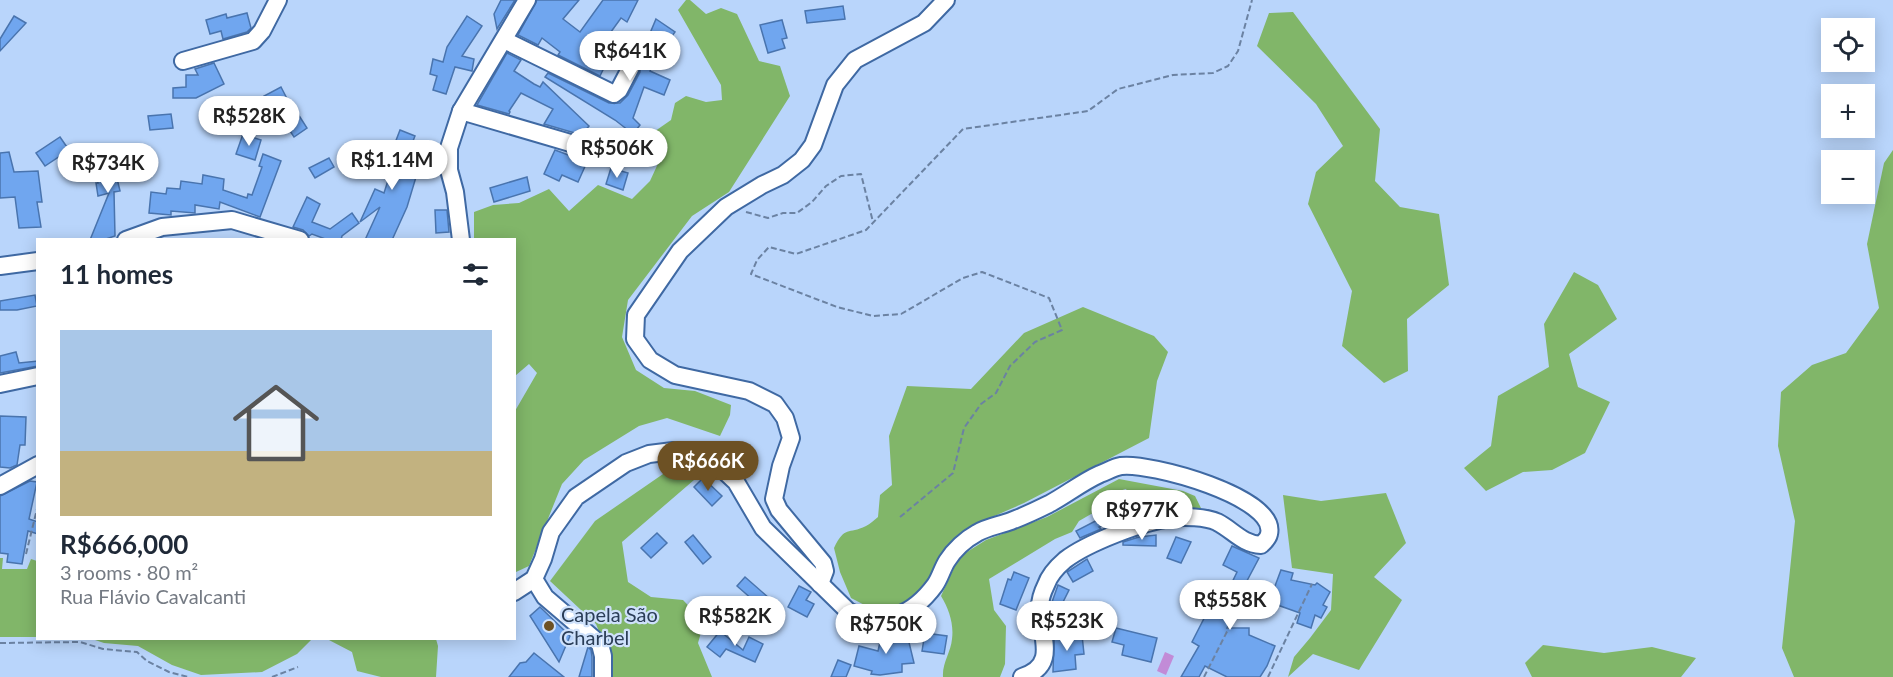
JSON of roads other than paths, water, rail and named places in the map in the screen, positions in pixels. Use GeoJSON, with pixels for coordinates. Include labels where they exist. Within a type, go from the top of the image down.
{"type":"FeatureCollection","features":[{"type":"Feature","properties":{"kind":"street"},"geometry":{"type":"LineString","coordinates":[[183,61],[254,41],[262,31],[278,0]]}},
{"type":"Feature","properties":{"kind":"street"},"geometry":{"type":"LineString","coordinates":[[461,238],[455,192],[449,170],[449,148],[461,111],[527,0]]}},
{"type":"Feature","properties":{"kind":"street"},"geometry":{"type":"LineString","coordinates":[[820,584],[825,571],[823,563],[779,510],[774,499],[781,466],[791,438],[785,418],[775,404],[749,391],[675,375],[650,360],[635,339],[636,315],[680,251],[726,207],[762,185],[783,176],[802,160],[813,144],[835,85],[855,60],[924,23],[946,0]]}},
{"type":"Feature","properties":{"kind":"street"},"geometry":{"type":"LineString","coordinates":[[504,40],[614,94],[619,90],[631,67],[629,51]]}},
{"type":"Feature","properties":{"kind":"street"},"geometry":{"type":"LineString","coordinates":[[461,111],[601,152]]}},
{"type":"Feature","properties":{"kind":"street"},"geometry":{"type":"LineString","coordinates":[[138,238],[232,220],[293,238]]}},
{"type":"Feature","properties":{"kind":"street"},"geometry":{"type":"LineString","coordinates":[[0,266],[36,261]]}},
{"type":"Feature","properties":{"kind":"street"},"geometry":{"type":"LineString","coordinates":[[0,384],[36,376]]}},
{"type":"Feature","properties":{"kind":"street"},"geometry":{"type":"LineString","coordinates":[[516,591],[534,579],[551,532],[576,497],[626,463],[649,454],[673,451],[699,457],[721,468],[736,482],[763,528],[848,610],[873,620],[908,611],[920,602],[936,584],[948,560],[978,532],[1041,508],[1097,476],[1122,466],[1144,468],[1204,481],[1250,504],[1263,516],[1269,527],[1268,537],[1261,545],[1249,544],[1215,521],[1172,518],[1140,525],[1083,549],[1064,560],[1046,584],[1039,604],[1040,619],[1045,635],[1044,657],[1039,669],[1022,677]]}},
{"type":"Feature","properties":{"kind":"street"},"geometry":{"type":"LineString","coordinates":[[8,479],[36,466]]}},
{"type":"Feature","properties":{"kind":"street"},"geometry":{"type":"LineString","coordinates":[[8,479],[36,477]]}},
{"type":"Feature","properties":{"kind":"street"},"geometry":{"type":"LineString","coordinates":[[534,579],[546,597],[600,644],[603,656],[603,677]]}},
{"type":"Feature","properties":{"kind":"place","name":"Capela São Charbel"},"geometry":{"type":"Point","coordinates":[549,626]}}]}
